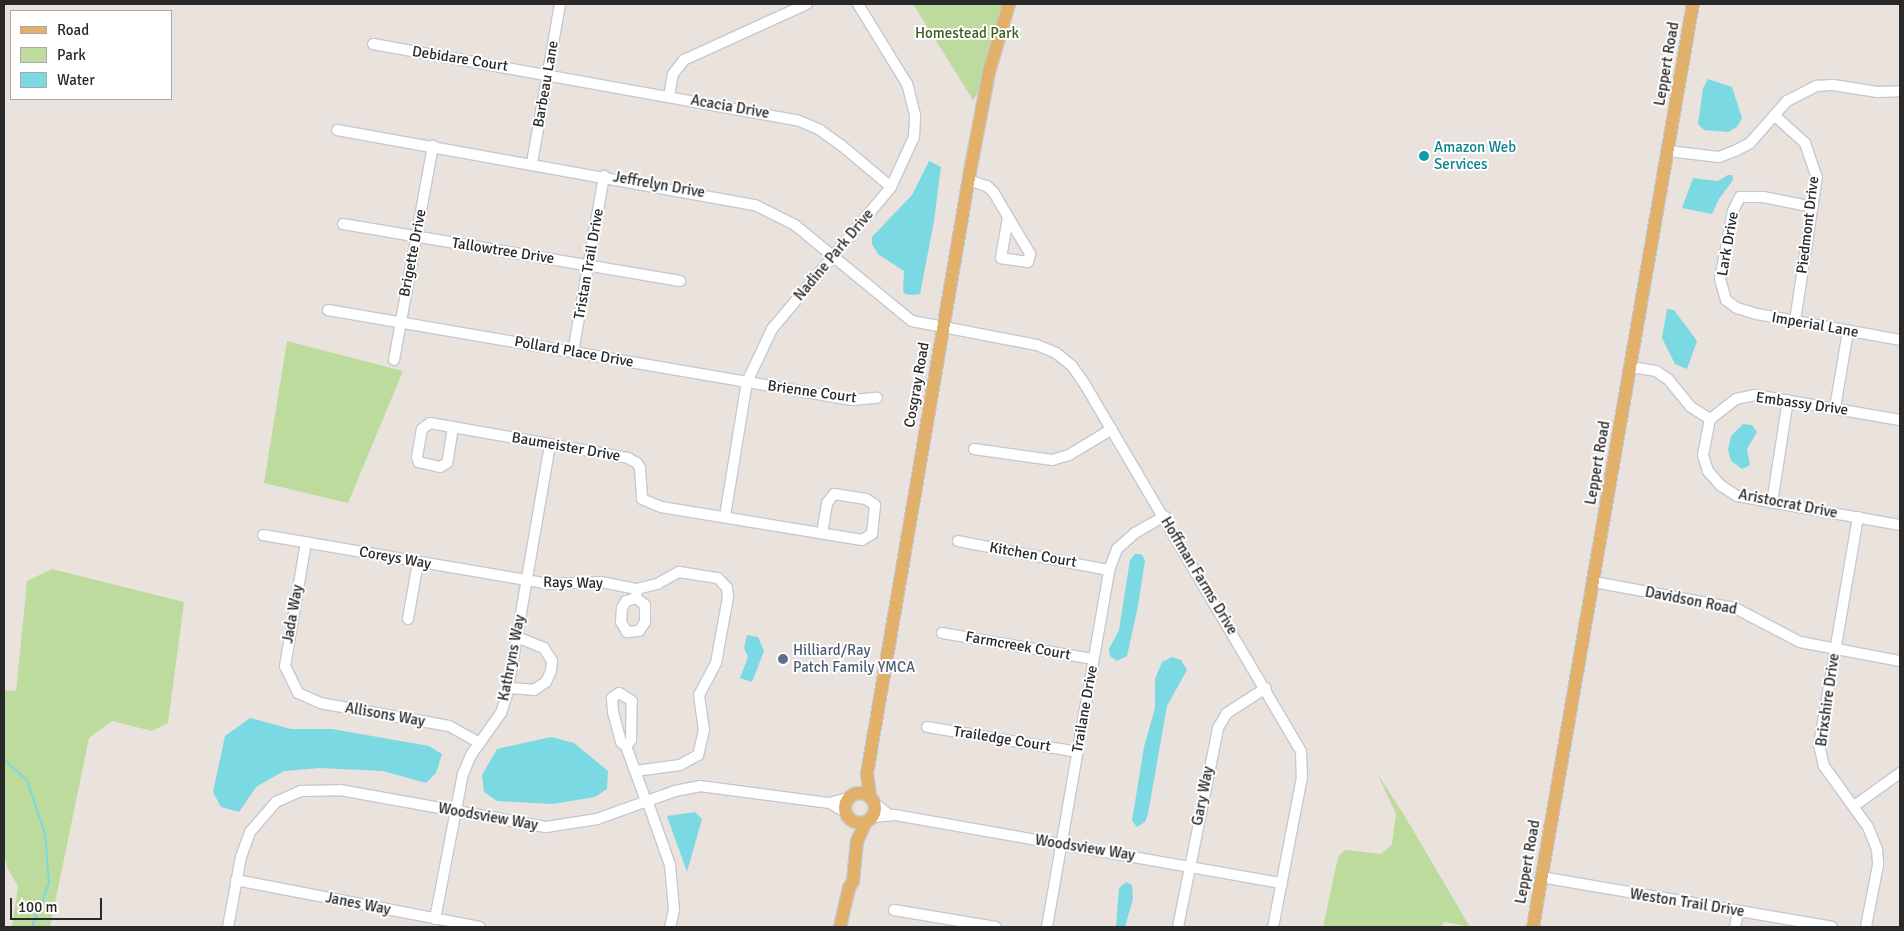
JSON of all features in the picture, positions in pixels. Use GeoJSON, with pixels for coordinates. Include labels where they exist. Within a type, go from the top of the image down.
{"type":"FeatureCollection","features":[{"type":"Feature","properties":{"kind":"main road","name":"Cosgray Road"},"geometry":{"type":"LineString","coordinates":[[869,820],[872,800],[867,774],[968,180],[987,81],[1009,4]]}},
{"type":"Feature","properties":{"kind":"main road","name":"Leppert Road"},"geometry":{"type":"LineString","coordinates":[[1533,927],[1693,4]]}},
{"type":"Feature","properties":{"kind":"main road","name":"Cosgray Road"},"geometry":{"type":"LineString","coordinates":[[847,816],[851,796],[867,774]]}},
{"type":"Feature","properties":{"kind":"main road"},"geometry":{"type":"LineString","coordinates":[[851,796],[872,800]]}},
{"type":"Feature","properties":{"kind":"main road"},"geometry":{"type":"LineString","coordinates":[[847,816],[869,820],[857,841],[853,881],[849,888]]}},
{"type":"Feature","properties":{"kind":"main road"},"geometry":{"type":"LineString","coordinates":[[840,927],[849,888],[852,828],[847,816]]}},
{"type":"Feature","properties":{"kind":"street","name":"Barbeau Lane"},"geometry":{"type":"LineString","coordinates":[[532,164],[560,4]]}},
{"type":"Feature","properties":{"kind":"street"},"geometry":{"type":"LineString","coordinates":[[669,96],[673,74],[684,60],[807,4]]}},
{"type":"Feature","properties":{"kind":"street","name":"Nadine Park Drive"},"geometry":{"type":"LineString","coordinates":[[725,516],[747,382],[772,329],[891,187],[914,137],[915,115],[907,84],[858,4]]}},
{"type":"Feature","properties":{"kind":"street","name":"Debidare Court"},"geometry":{"type":"LineString","coordinates":[[373,44],[548,73]]}},
{"type":"Feature","properties":{"kind":"street","name":"Acacia Drive"},"geometry":{"type":"LineString","coordinates":[[548,73],[786,117],[808,124],[841,145],[891,187]]}},
{"type":"Feature","properties":{"kind":"street"},"geometry":{"type":"LineString","coordinates":[[1668,151],[1719,156],[1735,151],[1750,144],[1774,115],[1795,96],[1817,86],[1833,85],[1877,92],[1900,91]]}},
{"type":"Feature","properties":{"kind":"street","name":"Piedmont Drive"},"geometry":{"type":"LineString","coordinates":[[1774,115],[1805,143],[1813,158],[1817,177],[1814,207],[1794,321]]}},
{"type":"Feature","properties":{"kind":"street","name":"Jeffrelyn Drive"},"geometry":{"type":"LineString","coordinates":[[337,130],[604,176],[755,205],[795,225],[912,321],[944,328]]}},
{"type":"Feature","properties":{"kind":"street","name":"Brigette Drive"},"geometry":{"type":"LineString","coordinates":[[394,360],[433,146]]}},
{"type":"Feature","properties":{"kind":"street","name":"Tristan Trail Drive"},"geometry":{"type":"LineString","coordinates":[[573,352],[604,176]]}},
{"type":"Feature","properties":{"kind":"street"},"geometry":{"type":"LineString","coordinates":[[968,180],[987,186],[1008,217]]}},
{"type":"Feature","properties":{"kind":"street","name":"Lark Drive"},"geometry":{"type":"LineString","coordinates":[[1731,305],[1721,289],[1720,279],[1733,211],[1740,197],[1763,197],[1814,207]]}},
{"type":"Feature","properties":{"kind":"street","name":"Tallowtree Drive"},"geometry":{"type":"LineString","coordinates":[[343,224],[680,281]]}},
{"type":"Feature","properties":{"kind":"street","name":"Imperial Lane"},"geometry":{"type":"LineString","coordinates":[[1731,305],[1757,314],[1900,338]]}},
{"type":"Feature","properties":{"kind":"street","name":"Pollard Place Drive"},"geometry":{"type":"LineString","coordinates":[[328,310],[747,382]]}},
{"type":"Feature","properties":{"kind":"street","name":"Hoffman Farms Drive"},"geometry":{"type":"LineString","coordinates":[[944,328],[1017,341],[1056,354],[1084,382],[1266,688],[1301,752],[1302,777],[1273,927]]}},
{"type":"Feature","properties":{"kind":"street"},"geometry":{"type":"LineString","coordinates":[[1835,408],[1848,330]]}},
{"type":"Feature","properties":{"kind":"street"},"geometry":{"type":"LineString","coordinates":[[1631,367],[1656,371],[1668,379],[1691,407],[1710,419]]}},
{"type":"Feature","properties":{"kind":"street","name":"Brienne Court"},"geometry":{"type":"LineString","coordinates":[[747,382],[852,400],[877,398]]}},
{"type":"Feature","properties":{"kind":"street","name":"Embassy Drive"},"geometry":{"type":"LineString","coordinates":[[1710,419],[1736,399],[1755,395],[1900,420]]}},
{"type":"Feature","properties":{"kind":"street"},"geometry":{"type":"LineString","coordinates":[[1772,502],[1788,400]]}},
{"type":"Feature","properties":{"kind":"street","name":"Aristocrat Drive"},"geometry":{"type":"LineString","coordinates":[[1710,419],[1704,455],[1708,471],[1720,485],[1737,496],[1900,525]]}},
{"type":"Feature","properties":{"kind":"street","name":"Baumeister Drive"},"geometry":{"type":"LineString","coordinates":[[453,427],[447,463],[440,467],[419,462],[417,457],[424,424],[453,427],[550,446],[628,458],[638,462],[640,492],[642,499],[649,503],[822,533],[868,539],[872,534],[875,505],[866,499],[834,494],[827,503],[822,533]]}},
{"type":"Feature","properties":{"kind":"street"},"geometry":{"type":"LineString","coordinates":[[974,449],[1052,460],[1069,455],[1112,430]]}},
{"type":"Feature","properties":{"kind":"street","name":"Kathryns Way"},"geometry":{"type":"LineString","coordinates":[[435,919],[463,774],[480,743],[501,713],[508,688],[550,446]]}},
{"type":"Feature","properties":{"kind":"street","name":"Trailane Drive"},"geometry":{"type":"LineString","coordinates":[[1047,927],[1109,570],[1118,550],[1135,533],[1164,516]]}},
{"type":"Feature","properties":{"kind":"street","name":"Brixshire Drive"},"geometry":{"type":"LineString","coordinates":[[1858,517],[1834,650],[1820,753],[1830,776],[1868,827],[1878,849],[1878,865],[1866,927]]}},
{"type":"Feature","properties":{"kind":"street","name":"Coreys Way"},"geometry":{"type":"LineString","coordinates":[[263,535],[527,582]]}},
{"type":"Feature","properties":{"kind":"street","name":"Kitchen Court"},"geometry":{"type":"LineString","coordinates":[[958,541],[1109,570]]}},
{"type":"Feature","properties":{"kind":"street","name":"Jada Way"},"geometry":{"type":"LineString","coordinates":[[293,685],[285,666],[285,658],[306,542]]}},
{"type":"Feature","properties":{"kind":"street"},"geometry":{"type":"LineString","coordinates":[[408,619],[418,562]]}},
{"type":"Feature","properties":{"kind":"street","name":"Rays Way"},"geometry":{"type":"LineString","coordinates":[[527,582],[549,584],[601,582],[636,593],[679,572],[696,572],[718,578],[727,588],[728,597],[716,663],[699,695],[704,730],[698,755],[680,765],[635,771]]}},
{"type":"Feature","properties":{"kind":"street","name":"Davidson Road"},"geometry":{"type":"LineString","coordinates":[[1594,582],[1735,608],[1800,642],[1834,650],[1900,661]]}},
{"type":"Feature","properties":{"kind":"street","name":"Farmcreek Court"},"geometry":{"type":"LineString","coordinates":[[942,634],[1093,660]]}},
{"type":"Feature","properties":{"kind":"street"},"geometry":{"type":"LineString","coordinates":[[508,688],[534,690],[546,682],[551,672],[552,661],[544,648],[517,637]]}},
{"type":"Feature","properties":{"kind":"street","name":"Allisons Way"},"geometry":{"type":"LineString","coordinates":[[293,685],[305,698],[320,703],[449,726],[480,743]]}},
{"type":"Feature","properties":{"kind":"street","name":"Gary Way"},"geometry":{"type":"LineString","coordinates":[[1178,927],[1218,728],[1227,713],[1266,688]]}},
{"type":"Feature","properties":{"kind":"street"},"geometry":{"type":"LineString","coordinates":[[626,746],[631,740],[632,701],[619,693],[613,696],[611,703],[621,742],[626,746],[670,866],[674,910],[670,927]]}},
{"type":"Feature","properties":{"kind":"street","name":"Trailedge Court"},"geometry":{"type":"LineString","coordinates":[[927,727],[1078,752]]}},
{"type":"Feature","properties":{"kind":"street"},"geometry":{"type":"LineString","coordinates":[[1854,806],[1900,773]]}},
{"type":"Feature","properties":{"kind":"street","name":"Woodsview Way"},"geometry":{"type":"LineString","coordinates":[[228,927],[236,880],[250,832],[266,811],[294,793],[322,789],[546,827],[597,819],[688,788],[713,786],[830,803],[851,796]]}},
{"type":"Feature","properties":{"kind":"street","name":"Woodsview Way"},"geometry":{"type":"LineString","coordinates":[[872,800],[888,814]]}},
{"type":"Feature","properties":{"kind":"street","name":"Woodsview Way"},"geometry":{"type":"LineString","coordinates":[[830,803],[847,816]]}},
{"type":"Feature","properties":{"kind":"street","name":"Woodsview Way"},"geometry":{"type":"LineString","coordinates":[[869,820],[888,814],[1282,883]]}},
{"type":"Feature","properties":{"kind":"street","name":"Weston Trail Drive"},"geometry":{"type":"LineString","coordinates":[[1542,877],[1832,927]]}},
{"type":"Feature","properties":{"kind":"street","name":"Janes Way"},"geometry":{"type":"LineString","coordinates":[[236,880],[479,927]]}},
{"type":"Feature","properties":{"kind":"street"},"geometry":{"type":"LineString","coordinates":[[894,910],[996,927]]}},
{"type":"Feature","properties":{"kind":"street"},"geometry":{"type":"LineString","coordinates":[[1735,927],[1738,911]]}},
{"type":"Feature","properties":{"kind":"green space","name":"Homestead Park"},"geometry":{"type":"Polygon","coordinates":[[[913,4],[1009,4],[986,81],[973,100],[913,4]]]}},
{"type":"Feature","properties":{"kind":"green space"},"geometry":{"type":"Polygon","coordinates":[[[287,341],[403,371],[348,503],[264,483],[287,341]]]}},
{"type":"Feature","properties":{"kind":"green space"},"geometry":{"type":"Polygon","coordinates":[[[52,569],[184,602],[168,723],[152,731],[112,721],[89,738],[50,927],[12,927],[18,887],[7,867],[4,851],[4,690],[16,691],[27,581],[52,569]]]}},
{"type":"Feature","properties":{"kind":"green space"},"geometry":{"type":"Polygon","coordinates":[[[1377,773],[1470,927],[1445,922],[1440,927],[1323,927],[1338,857],[1345,850],[1381,854],[1392,844],[1396,814],[1377,773]]]}},
{"type":"Feature","properties":{"kind":"water"},"geometry":{"type":"Polygon","coordinates":[[[1708,79],[1732,87],[1742,118],[1737,127],[1728,132],[1704,130],[1698,124],[1703,88],[1708,79]]]}},
{"type":"Feature","properties":{"kind":"water"},"geometry":{"type":"Polygon","coordinates":[[[929,161],[941,167],[934,221],[920,294],[911,295],[905,294],[903,290],[904,271],[878,254],[872,244],[872,237],[912,195],[929,161]]]}},
{"type":"Feature","properties":{"kind":"water"},"geometry":{"type":"Polygon","coordinates":[[[1728,175],[1732,175],[1733,180],[1719,199],[1712,214],[1682,208],[1693,178],[1718,181],[1728,175]]]}},
{"type":"Feature","properties":{"kind":"water"},"geometry":{"type":"Polygon","coordinates":[[[1667,309],[1674,310],[1697,341],[1687,369],[1675,364],[1662,338],[1667,309]]]}},
{"type":"Feature","properties":{"kind":"water"},"geometry":{"type":"Polygon","coordinates":[[[1743,424],[1752,425],[1757,432],[1747,449],[1750,465],[1742,469],[1731,461],[1728,450],[1731,436],[1743,424]]]}},
{"type":"Feature","properties":{"kind":"water"},"geometry":{"type":"Polygon","coordinates":[[[1135,554],[1141,554],[1145,560],[1138,606],[1127,656],[1117,661],[1110,656],[1109,649],[1119,630],[1130,560],[1135,554]]]}},
{"type":"Feature","properties":{"kind":"water"},"geometry":{"type":"Polygon","coordinates":[[[747,635],[758,637],[764,651],[752,682],[740,678],[748,657],[744,648],[747,635]]]}},
{"type":"Feature","properties":{"kind":"water"},"geometry":{"type":"Polygon","coordinates":[[[1172,657],[1181,660],[1187,670],[1167,706],[1148,814],[1145,822],[1137,827],[1132,821],[1144,747],[1155,708],[1155,679],[1162,662],[1172,657]]]}},
{"type":"Feature","properties":{"kind":"water"},"geometry":{"type":"Polygon","coordinates":[[[250,718],[291,729],[332,729],[429,746],[442,754],[436,773],[426,783],[383,771],[320,768],[284,771],[256,787],[239,812],[221,807],[213,792],[225,736],[250,718]]]}},
{"type":"Feature","properties":{"kind":"water"},"geometry":{"type":"Polygon","coordinates":[[[551,737],[574,743],[608,771],[607,789],[595,797],[553,804],[497,801],[484,792],[482,775],[497,749],[551,737]]]}},
{"type":"Feature","properties":{"kind":"water"},"geometry":{"type":"Polygon","coordinates":[[[695,812],[702,819],[687,872],[667,816],[695,812]]]}},
{"type":"Feature","properties":{"kind":"water"},"geometry":{"type":"Polygon","coordinates":[[[1126,882],[1132,885],[1133,899],[1125,927],[1116,927],[1119,888],[1126,882]]]}},
{"type":"Feature","properties":{"kind":"waterway"},"geometry":{"type":"LineString","coordinates":[[4,760],[27,780],[45,834],[49,883],[32,927]]}},
{"type":"Feature","properties":{"kind":"place","name":"Amazon Web Services"},"geometry":{"type":"Point","coordinates":[1424,156]}},
{"type":"Feature","properties":{"kind":"place","name":"Hilliard/Ray Patch Family YMCA"},"geometry":{"type":"Point","coordinates":[783,659]}}]}
